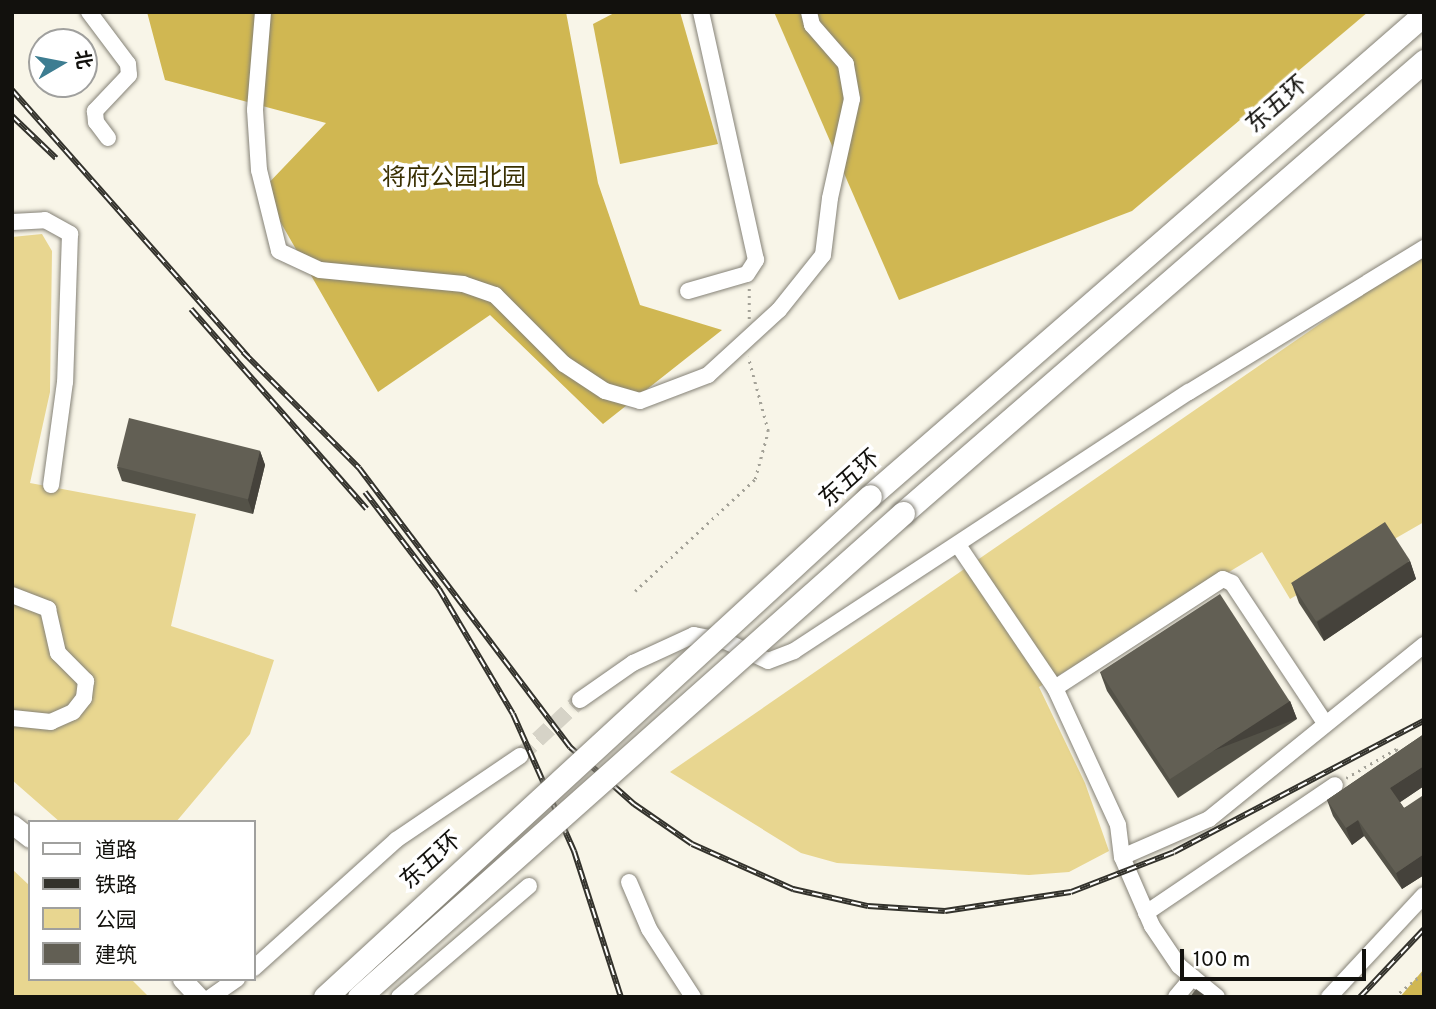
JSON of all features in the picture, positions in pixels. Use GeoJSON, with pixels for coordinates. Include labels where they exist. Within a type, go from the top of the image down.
{"type":"FeatureCollection","features":[{"type":"Feature","properties":{"kind":"highway","name":"东五环"},"geometry":{"type":"LineString","coordinates":[[324,997],[870,496],[1424,14]]}},
{"type":"Feature","properties":{"kind":"highway"},"geometry":{"type":"LineString","coordinates":[[359,997],[903,513],[1424,61]]}},
{"type":"Feature","properties":{"kind":"main road"},"geometry":{"type":"LineString","coordinates":[[12,824],[28,836]]}},
{"type":"Feature","properties":{"kind":"main road"},"geometry":{"type":"LineString","coordinates":[[184,981],[199,997]]}},
{"type":"Feature","properties":{"kind":"street"},"geometry":{"type":"LineString","coordinates":[[89,12],[128,64],[129,75],[95,111],[96,122],[108,138]]}},
{"type":"Feature","properties":{"kind":"street"},"geometry":{"type":"LineString","coordinates":[[263,12],[255,110],[259,170],[271,230],[279,251],[292,261],[320,270],[463,284],[495,295],[564,364],[605,391],[640,401],[708,375],[745,343],[824,255],[830,198],[852,99],[846,64],[812,25],[809,12]]}},
{"type":"Feature","properties":{"kind":"street"},"geometry":{"type":"LineString","coordinates":[[688,291],[747,274],[757,260],[701,12]]}},
{"type":"Feature","properties":{"kind":"street"},"geometry":{"type":"LineString","coordinates":[[12,222],[44,220],[70,234],[65,382],[51,485]]}},
{"type":"Feature","properties":{"kind":"street"},"geometry":{"type":"LineString","coordinates":[[580,700],[632,663],[694,635],[725,641],[768,661],[781,657],[958,545],[1189,392],[1424,248]]}},
{"type":"Feature","properties":{"kind":"street"},"geometry":{"type":"LineString","coordinates":[[958,545],[1055,688],[1118,825],[1122,857],[1146,913],[1179,966],[1217,997]]}},
{"type":"Feature","properties":{"kind":"street"},"geometry":{"type":"LineString","coordinates":[[1055,688],[1223,579],[1232,583],[1325,723]]}},
{"type":"Feature","properties":{"kind":"street"},"geometry":{"type":"LineString","coordinates":[[12,596],[48,609],[58,653],[86,681],[84,698],[73,712],[51,722],[12,718]]}},
{"type":"Feature","properties":{"kind":"street"},"geometry":{"type":"LineString","coordinates":[[1122,857],[1209,819],[1424,645]]}},
{"type":"Feature","properties":{"kind":"street"},"geometry":{"type":"LineString","coordinates":[[256,966],[396,840],[520,756]]}},
{"type":"Feature","properties":{"kind":"street"},"geometry":{"type":"LineString","coordinates":[[1146,913],[1335,785]]}},
{"type":"Feature","properties":{"kind":"street"},"geometry":{"type":"LineString","coordinates":[[629,882],[649,929],[693,997]]}},
{"type":"Feature","properties":{"kind":"street"},"geometry":{"type":"LineString","coordinates":[[399,997],[529,886]]}},
{"type":"Feature","properties":{"kind":"street"},"geometry":{"type":"LineString","coordinates":[[1329,997],[1424,895]]}},
{"type":"Feature","properties":{"kind":"street"},"geometry":{"type":"LineString","coordinates":[[1176,997],[1193,977]]}},
{"type":"Feature","properties":{"kind":"street"},"geometry":{"type":"LineString","coordinates":[[211,997],[234,981]]}},
{"type":"Feature","properties":{"kind":"path"},"geometry":{"type":"LineString","coordinates":[[635,590],[755,480],[768,431],[745,343],[751,305],[747,274]]}},
{"type":"Feature","properties":{"kind":"path"},"geometry":{"type":"LineString","coordinates":[[1335,785],[1396,749],[1405,760]]}},
{"type":"Feature","properties":{"kind":"path"},"geometry":{"type":"LineString","coordinates":[[1394,997],[1424,973]]}},
{"type":"Feature","properties":{"kind":"green space","name":"将府公园北园"},"geometry":{"type":"Polygon","coordinates":[[[147,12],[566,12],[598,183],[640,305],[722,330],[603,424],[490,315],[378,392],[262,190],[326,123],[165,80],[147,12]]]}},
{"type":"Feature","properties":{"kind":"green space"},"geometry":{"type":"Polygon","coordinates":[[[616,12],[680,12],[718,144],[620,164],[593,24],[616,12]]]}},
{"type":"Feature","properties":{"kind":"green space"},"geometry":{"type":"Polygon","coordinates":[[[774,12],[1368,12],[1132,211],[899,300],[774,12]]]}},
{"type":"Feature","properties":{"kind":"green space"},"geometry":{"type":"Polygon","coordinates":[[[42,234],[52,251],[50,392],[30,483],[196,514],[171,626],[274,660],[250,734],[178,820],[58,820],[12,780],[12,237],[42,234]]]}},
{"type":"Feature","properties":{"kind":"green space"},"geometry":{"type":"Polygon","coordinates":[[[1424,252],[1424,522],[1290,599],[1262,552],[1039,687],[1085,783],[1109,851],[1069,872],[1029,875],[837,863],[801,853],[670,772],[1424,252]]]}},
{"type":"Feature","properties":{"kind":"green space"},"geometry":{"type":"Polygon","coordinates":[[[12,869],[28,884],[28,981],[133,981],[149,997],[12,997],[12,869]]]}},
{"type":"Feature","properties":{"kind":"green space"},"geometry":{"type":"Polygon","coordinates":[[[1424,969],[1424,997],[1400,997],[1424,969]]]}},
{"type":"Feature","properties":{"kind":"building"},"geometry":{"type":"Polygon","coordinates":[[[129,418],[260,451],[248,499],[117,467],[129,418]]]}},
{"type":"Feature","properties":{"kind":"building"},"geometry":{"type":"Polygon","coordinates":[[[1385,522],[1410,561],[1316,622],[1291,583],[1385,522]]]}},
{"type":"Feature","properties":{"kind":"building"},"geometry":{"type":"Polygon","coordinates":[[[1220,594],[1290,701],[1170,779],[1100,672],[1220,594]]]}},
{"type":"Feature","properties":{"kind":"building"},"geometry":{"type":"Polygon","coordinates":[[[1424,734],[1424,766],[1390,788],[1404,808],[1422,796],[1424,798],[1424,854],[1396,873],[1358,820],[1346,828],[1327,800],[1424,734]]]}},
{"type":"Feature","properties":{"kind":"building"},"geometry":{"type":"Polygon","coordinates":[[[1196,989],[1207,997],[1190,997],[1196,989]]]}},
{"type":"Feature","properties":{"kind":"tunnel"},"geometry":{"type":"LineString","coordinates":[[520,756],[580,700]]}},
{"type":"Feature","properties":{"kind":"railway"},"geometry":{"type":"LineString","coordinates":[[12,90],[248,357]]}},
{"type":"Feature","properties":{"kind":"railway"},"geometry":{"type":"LineString","coordinates":[[12,116],[56,158]]}},
{"type":"Feature","properties":{"kind":"railway"},"geometry":{"type":"LineString","coordinates":[[191,309],[367,509]]}},
{"type":"Feature","properties":{"kind":"railway"},"geometry":{"type":"LineString","coordinates":[[243,352],[359,468],[570,747],[634,804],[692,844],[793,889],[868,906],[945,911],[1071,892],[1174,852],[1424,721]]}},
{"type":"Feature","properties":{"kind":"railway"},"geometry":{"type":"LineString","coordinates":[[365,492],[439,589],[513,714],[574,851],[621,997]]}},
{"type":"Feature","properties":{"kind":"railway"},"geometry":{"type":"LineString","coordinates":[[1360,997],[1424,929]]}}]}
